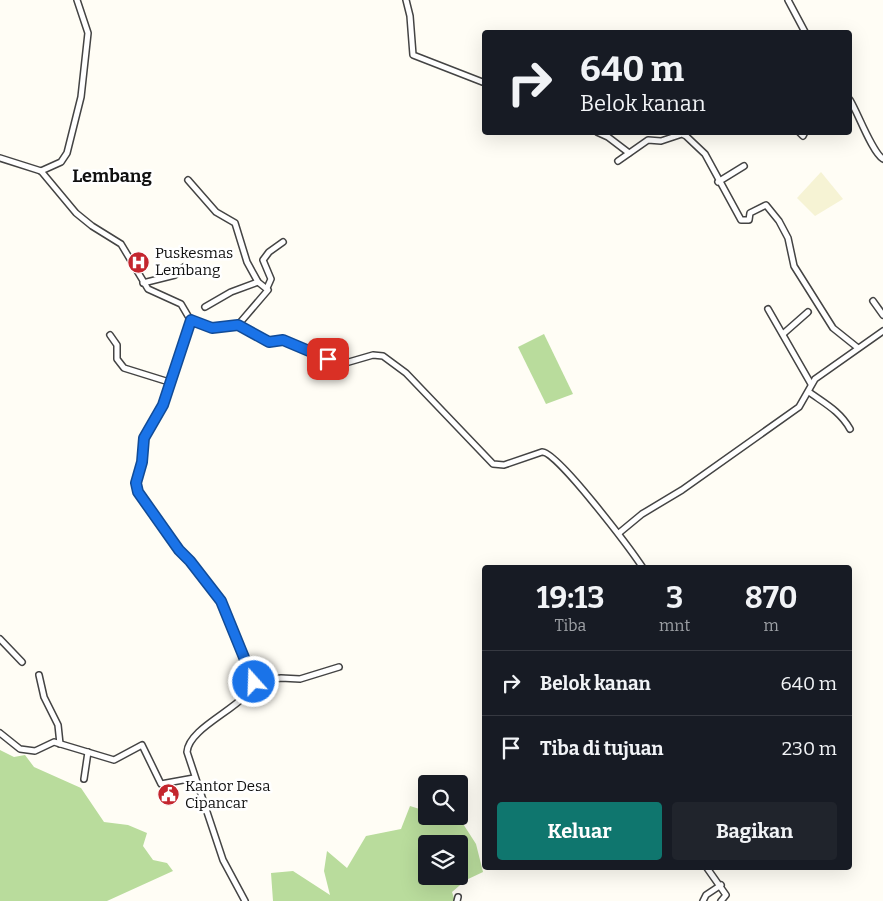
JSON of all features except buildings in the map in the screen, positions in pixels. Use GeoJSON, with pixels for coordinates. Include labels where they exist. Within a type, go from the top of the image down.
{"type":"FeatureCollection","features":[{"type":"Feature","properties":{"kind":"street"},"geometry":{"type":"LineString","coordinates":[[406,0],[410,16],[412,55],[482,82]]}},
{"type":"Feature","properties":{"kind":"street"},"geometry":{"type":"LineString","coordinates":[[788,0],[804,30]]}},
{"type":"Feature","properties":{"kind":"street"},"geometry":{"type":"LineString","coordinates":[[40,171],[62,162],[67,153],[80,98],[88,33],[77,3]]}},
{"type":"Feature","properties":{"kind":"street"},"geometry":{"type":"LineString","coordinates":[[852,104],[869,135],[874,151],[883,159]]}},
{"type":"Feature","properties":{"kind":"street"},"geometry":{"type":"LineString","coordinates":[[604,135],[629,153]]}},
{"type":"Feature","properties":{"kind":"street"},"geometry":{"type":"LineString","coordinates":[[618,161],[648,140],[662,141],[682,135]]}},
{"type":"Feature","properties":{"kind":"street"},"geometry":{"type":"LineString","coordinates":[[686,135],[705,154],[718,182],[741,220],[749,220],[750,213],[766,205],[772,211],[788,238],[794,266],[833,328],[858,348]]}},
{"type":"Feature","properties":{"kind":"street"},"geometry":{"type":"LineString","coordinates":[[0,158],[40,171],[76,213],[92,226],[121,244],[143,283],[150,291],[180,304],[191,320],[212,328],[238,325],[269,342],[288,342],[342,364],[373,354],[383,356],[406,373],[492,464],[504,465],[547,452],[580,484],[593,505],[619,533],[641,565]]}},
{"type":"Feature","properties":{"kind":"street"},"geometry":{"type":"LineString","coordinates":[[718,182],[744,166]]}},
{"type":"Feature","properties":{"kind":"street"},"geometry":{"type":"LineString","coordinates":[[188,180],[216,212],[235,222],[247,262],[258,282],[267,288]]}},
{"type":"Feature","properties":{"kind":"street"},"geometry":{"type":"LineString","coordinates":[[238,325],[268,292],[267,288],[271,279],[263,260],[269,252],[283,242]]}},
{"type":"Feature","properties":{"kind":"street"},"geometry":{"type":"LineString","coordinates":[[143,283],[175,275],[184,266]]}},
{"type":"Feature","properties":{"kind":"street"},"geometry":{"type":"LineString","coordinates":[[205,307],[231,292],[258,282]]}},
{"type":"Feature","properties":{"kind":"street"},"geometry":{"type":"LineString","coordinates":[[873,302],[883,315]]}},
{"type":"Feature","properties":{"kind":"street"},"geometry":{"type":"LineString","coordinates":[[768,309],[811,384]]}},
{"type":"Feature","properties":{"kind":"street"},"geometry":{"type":"LineString","coordinates":[[784,334],[808,312]]}},
{"type":"Feature","properties":{"kind":"street"},"geometry":{"type":"LineString","coordinates":[[191,320],[184,348],[169,382],[160,412],[144,438],[142,462],[136,486],[140,496],[179,550],[221,601],[254,682]]}},
{"type":"Feature","properties":{"kind":"street"},"geometry":{"type":"LineString","coordinates":[[619,533],[642,514],[682,490],[799,406],[809,392],[811,384],[883,331]]}},
{"type":"Feature","properties":{"kind":"street"},"geometry":{"type":"LineString","coordinates":[[110,336],[117,346],[117,359],[124,368],[169,382]]}},
{"type":"Feature","properties":{"kind":"street"},"geometry":{"type":"LineString","coordinates":[[809,392],[830,405],[850,428]]}},
{"type":"Feature","properties":{"kind":"street"},"geometry":{"type":"LineString","coordinates":[[0,639],[22,662]]}},
{"type":"Feature","properties":{"kind":"street"},"geometry":{"type":"LineString","coordinates":[[245,901],[223,860],[194,778],[187,752],[191,739],[242,697],[254,682],[280,678],[300,679],[339,667]]}},
{"type":"Feature","properties":{"kind":"street"},"geometry":{"type":"LineString","coordinates":[[39,675],[44,697],[58,725],[60,744]]}},
{"type":"Feature","properties":{"kind":"street"},"geometry":{"type":"LineString","coordinates":[[0,733],[13,745],[31,751],[49,743],[60,744],[117,760],[142,746],[161,784],[194,778]]}},
{"type":"Feature","properties":{"kind":"street"},"geometry":{"type":"LineString","coordinates":[[84,779],[88,752]]}},
{"type":"Feature","properties":{"kind":"street"},"geometry":{"type":"LineString","coordinates":[[709,870],[721,885],[726,896],[721,901]]}},
{"type":"Feature","properties":{"kind":"street"},"geometry":{"type":"LineString","coordinates":[[703,901],[706,895],[721,885]]}},
{"type":"Feature","properties":{"kind":"shaded area"},"geometry":{"type":"Polygon","coordinates":[[[821,172],[843,199],[815,216],[797,198],[821,172]]]}},
{"type":"Feature","properties":{"kind":"green space"},"geometry":{"type":"Polygon","coordinates":[[[544,334],[573,394],[546,404],[518,347],[544,334]]]}},
{"type":"Feature","properties":{"kind":"green space"},"geometry":{"type":"Polygon","coordinates":[[[0,750],[14,757],[25,755],[34,767],[81,788],[104,822],[128,825],[147,833],[143,846],[153,860],[167,863],[173,871],[107,901],[0,901],[0,750]]]}},
{"type":"Feature","properties":{"kind":"green space"},"geometry":{"type":"Polygon","coordinates":[[[410,806],[418,808],[418,825],[464,825],[476,844],[483,872],[468,879],[468,835],[418,835],[418,885],[460,885],[452,892],[455,901],[273,901],[271,873],[293,871],[330,895],[324,871],[327,851],[347,868],[366,836],[401,829],[410,806]]]}},
{"type":"Feature","properties":{"kind":"place","name":"Puskesmas Lembang"},"geometry":{"type":"Point","coordinates":[139,262]}},
{"type":"Feature","properties":{"kind":"place","name":"Kantor Desa Cipancar"},"geometry":{"type":"Point","coordinates":[169,795]}},
{"type":"Feature","properties":{"kind":"district","name":"Lembang"},"geometry":{"type":"Point","coordinates":[112,176]}},
{"type":"Feature","properties":{"kind":"route"},"geometry":{"type":"LineString","coordinates":[[254,682],[221,601],[179,550],[138,492],[136,483],[142,462],[144,438],[163,405],[169,382],[184,348],[191,320],[212,328],[238,325],[269,342],[283,340],[328,359]]}}]}
